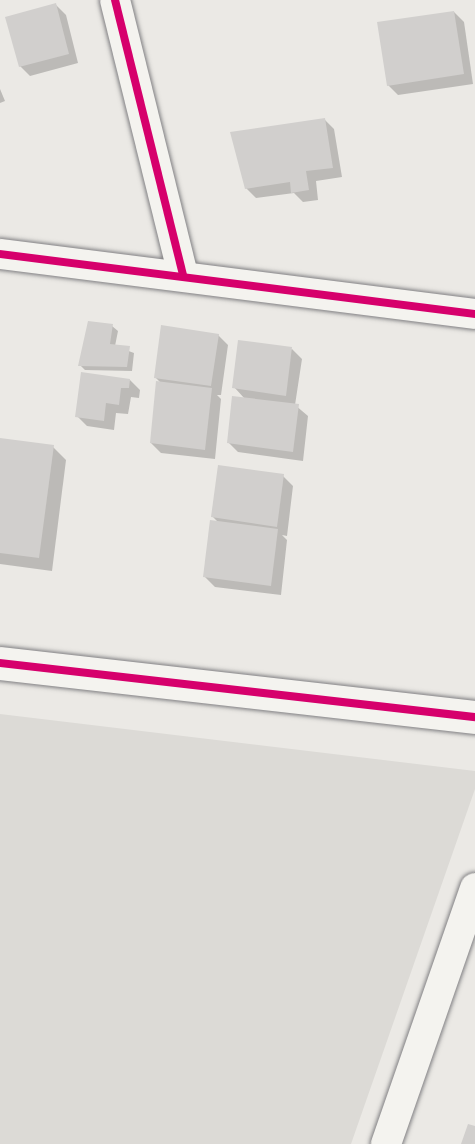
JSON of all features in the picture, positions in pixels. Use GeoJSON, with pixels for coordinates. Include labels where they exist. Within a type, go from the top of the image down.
{"type":"FeatureCollection","features":[{"type":"Feature","properties":{"kind":"street"},"geometry":{"type":"LineString","coordinates":[[115,0],[183,275]]}},
{"type":"Feature","properties":{"kind":"street"},"geometry":{"type":"LineString","coordinates":[[0,255],[183,275],[475,314]]}},
{"type":"Feature","properties":{"kind":"street"},"geometry":{"type":"LineString","coordinates":[[0,663],[475,717]]}},
{"type":"Feature","properties":{"kind":"street"},"geometry":{"type":"LineString","coordinates":[[386,1144],[475,888]]}},
{"type":"Feature","properties":{"kind":"shaded area"},"geometry":{"type":"Polygon","coordinates":[[[0,714],[475,771],[475,789],[351,1144],[0,1144],[0,714]]]}},
{"type":"Feature","properties":{"kind":"building"},"geometry":{"type":"Polygon","coordinates":[[[56,3],[69,54],[19,67],[5,17],[56,3]]]}},
{"type":"Feature","properties":{"kind":"building"},"geometry":{"type":"Polygon","coordinates":[[[454,11],[464,74],[387,86],[377,22],[454,11]]]}},
{"type":"Feature","properties":{"kind":"building"},"geometry":{"type":"Polygon","coordinates":[[[325,118],[333,168],[306,171],[309,190],[291,193],[290,182],[245,189],[230,132],[325,118]]]}},
{"type":"Feature","properties":{"kind":"building"},"geometry":{"type":"Polygon","coordinates":[[[88,321],[113,324],[110,344],[130,346],[127,367],[78,366],[88,321]]]}},
{"type":"Feature","properties":{"kind":"building"},"geometry":{"type":"Polygon","coordinates":[[[161,325],[219,334],[211,386],[154,378],[161,325]]]}},
{"type":"Feature","properties":{"kind":"building"},"geometry":{"type":"Polygon","coordinates":[[[238,340],[292,347],[286,396],[232,388],[238,340]]]}},
{"type":"Feature","properties":{"kind":"building"},"geometry":{"type":"Polygon","coordinates":[[[81,372],[130,379],[129,388],[121,388],[119,405],[106,403],[104,421],[75,417],[81,372]]]}},
{"type":"Feature","properties":{"kind":"building"},"geometry":{"type":"Polygon","coordinates":[[[156,381],[212,388],[205,450],[150,443],[156,381]]]}},
{"type":"Feature","properties":{"kind":"building"},"geometry":{"type":"Polygon","coordinates":[[[232,396],[299,404],[293,452],[227,443],[232,396]]]}},
{"type":"Feature","properties":{"kind":"building"},"geometry":{"type":"Polygon","coordinates":[[[0,438],[54,445],[39,558],[0,553],[0,438]]]}},
{"type":"Feature","properties":{"kind":"building"},"geometry":{"type":"Polygon","coordinates":[[[218,465],[284,474],[277,527],[211,517],[218,465]]]}},
{"type":"Feature","properties":{"kind":"building"},"geometry":{"type":"Polygon","coordinates":[[[210,520],[278,529],[271,586],[203,577],[210,520]]]}},
{"type":"Feature","properties":{"kind":"building"},"geometry":{"type":"Polygon","coordinates":[[[468,1124],[475,1126],[475,1144],[461,1144],[468,1124]]]}},
{"type":"Feature","properties":{"kind":"cycle path"},"geometry":{"type":"LineString","coordinates":[[115,0],[183,275]]}},
{"type":"Feature","properties":{"kind":"cycle path"},"geometry":{"type":"LineString","coordinates":[[0,254],[475,314]]}},
{"type":"Feature","properties":{"kind":"cycle path"},"geometry":{"type":"LineString","coordinates":[[0,663],[475,717]]}}]}
